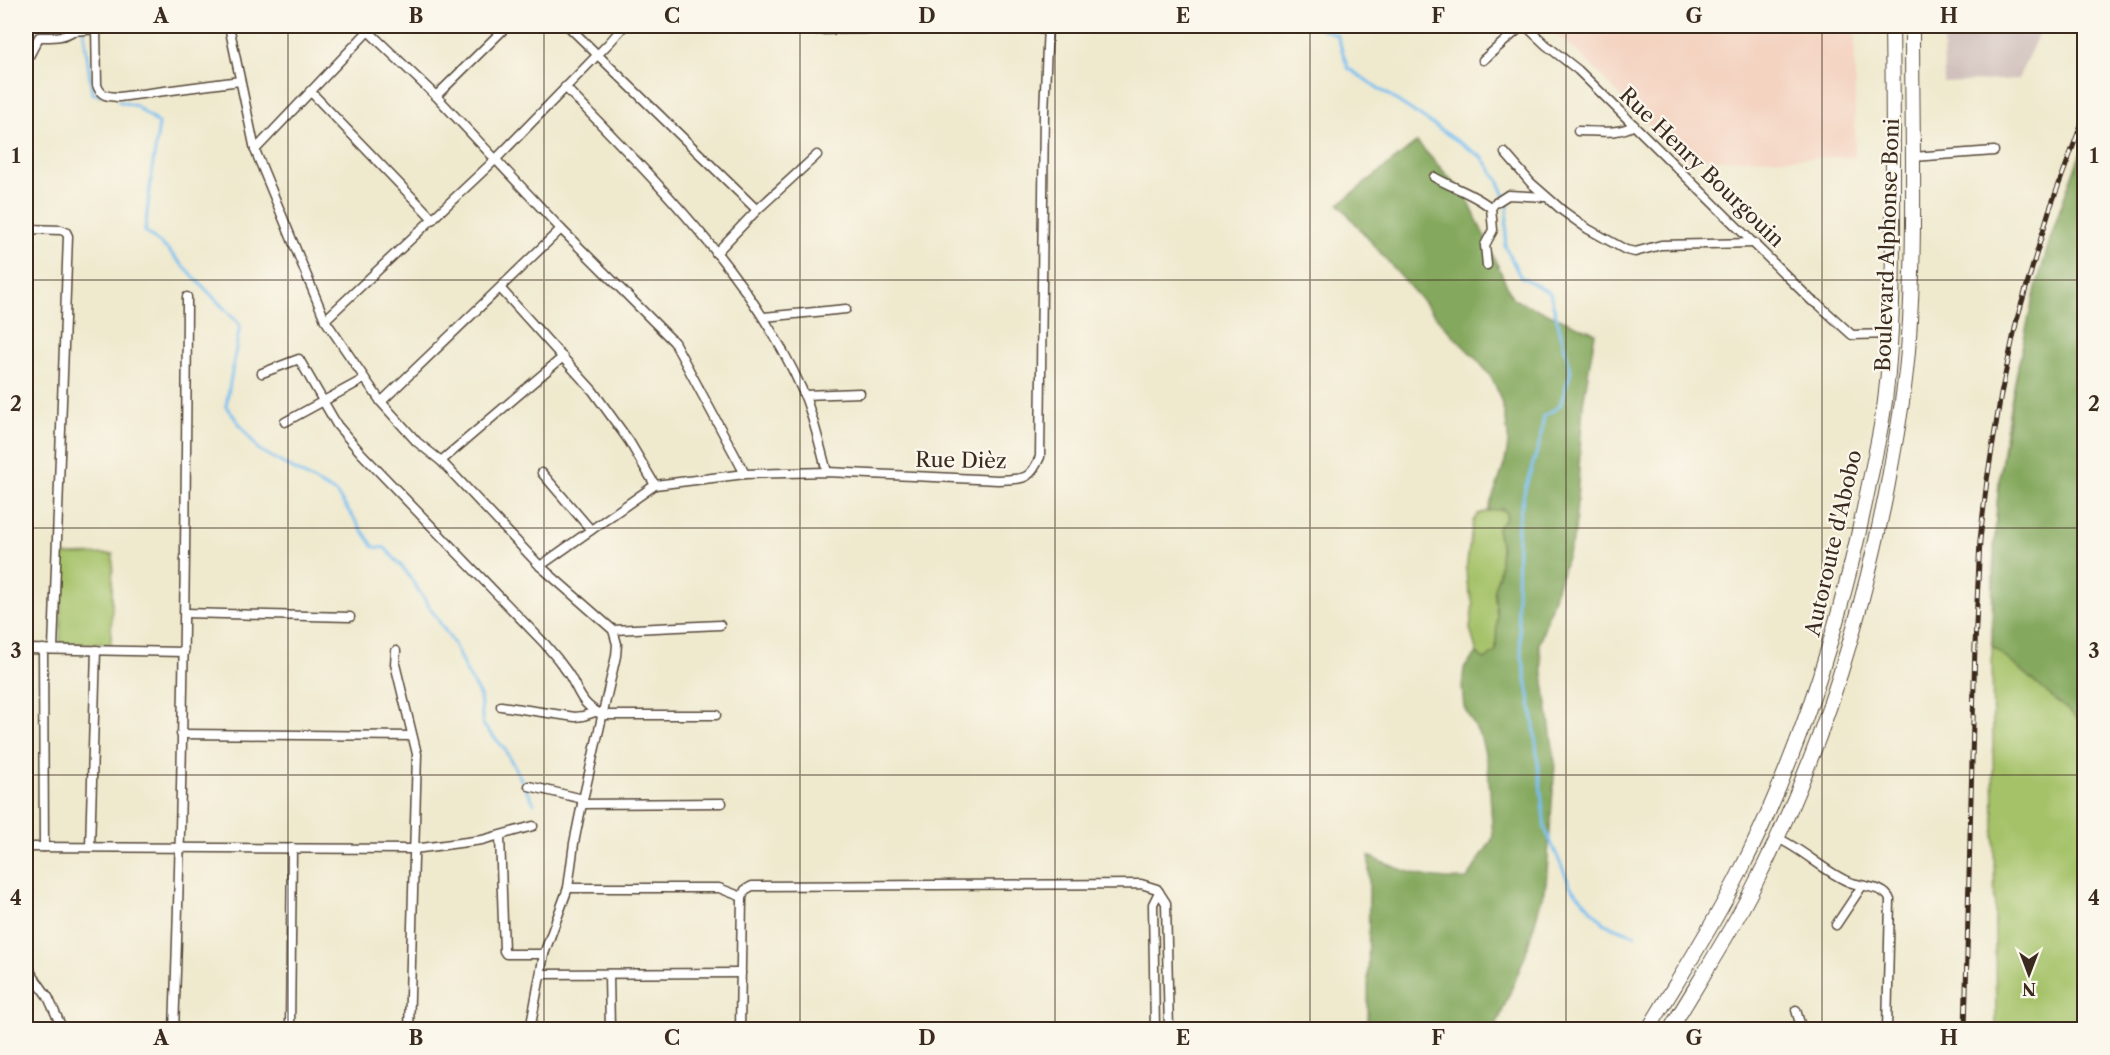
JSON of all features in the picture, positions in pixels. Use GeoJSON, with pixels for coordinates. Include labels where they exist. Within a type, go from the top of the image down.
{"type":"FeatureCollection","features":[{"type":"Feature","properties":{"kind":"main road","name":"Autoroute d'Abobo"},"geometry":{"type":"LineString","coordinates":[[1648,1029],[1743,867],[1782,782],[1820,678],[1847,584],[1885,402],[1891,334],[1894,294],[1892,26]]}},
{"type":"Feature","properties":{"kind":"main road","name":"Boulevard Alphonse Boni"},"geometry":{"type":"LineString","coordinates":[[1670,1029],[1730,931],[1777,838],[1810,763],[1837,687],[1878,532],[1898,431],[1909,338],[1913,224],[1912,26]]}},
{"type":"Feature","properties":{"kind":"street"},"geometry":{"type":"LineString","coordinates":[[26,62],[39,37],[57,38],[73,31],[136,26]]}},
{"type":"Feature","properties":{"kind":"street"},"geometry":{"type":"LineString","coordinates":[[230,26],[255,150],[325,320],[381,402],[417,442],[441,460],[540,566],[613,630],[617,644],[616,656],[599,713],[573,843],[567,888],[544,954],[530,1029]]}},
{"type":"Feature","properties":{"kind":"street"},"geometry":{"type":"LineString","coordinates":[[436,96],[507,26]]}},
{"type":"Feature","properties":{"kind":"street"},"geometry":{"type":"LineString","coordinates":[[568,26],[757,210]]}},
{"type":"Feature","properties":{"kind":"street"},"geometry":{"type":"LineString","coordinates":[[325,320],[496,159],[624,26]]}},
{"type":"Feature","properties":{"kind":"street"},"geometry":{"type":"LineString","coordinates":[[791,26],[812,30],[1023,26],[1047,28]]}},
{"type":"Feature","properties":{"kind":"street"},"geometry":{"type":"LineString","coordinates":[[1483,60],[1524,26]]}},
{"type":"Feature","properties":{"kind":"street","name":"Rue Henry Bourgouin"},"geometry":{"type":"LineString","coordinates":[[1524,26],[1578,70],[1812,301],[1852,335],[1891,334]]}},
{"type":"Feature","properties":{"kind":"street"},"geometry":{"type":"LineString","coordinates":[[255,150],[368,27],[561,229],[674,342],[745,474]]}},
{"type":"Feature","properties":{"kind":"street"},"geometry":{"type":"LineString","coordinates":[[97,28],[97,85],[99,92],[104,95],[119,97],[240,81]]}},
{"type":"Feature","properties":{"kind":"street","name":"Rue Dièz"},"geometry":{"type":"LineString","coordinates":[[540,566],[655,485],[745,474],[827,472],[998,480],[1022,478],[1034,471],[1040,457],[1047,28]]}},
{"type":"Feature","properties":{"kind":"street"},"geometry":{"type":"LineString","coordinates":[[565,87],[667,194],[716,253],[764,317],[804,395],[827,472]]}},
{"type":"Feature","properties":{"kind":"street"},"geometry":{"type":"LineString","coordinates":[[310,91],[433,219]]}},
{"type":"Feature","properties":{"kind":"street"},"geometry":{"type":"LineString","coordinates":[[1578,131],[1619,130],[1628,129],[1634,125]]}},
{"type":"Feature","properties":{"kind":"street"},"geometry":{"type":"LineString","coordinates":[[1913,157],[1994,150]]}},
{"type":"Feature","properties":{"kind":"street"},"geometry":{"type":"LineString","coordinates":[[1505,153],[1531,183],[1563,212],[1626,250],[1635,252],[1661,245],[1755,243]]}},
{"type":"Feature","properties":{"kind":"street"},"geometry":{"type":"LineString","coordinates":[[716,253],[757,210],[817,154]]}},
{"type":"Feature","properties":{"kind":"street"},"geometry":{"type":"LineString","coordinates":[[1434,177],[1493,206]]}},
{"type":"Feature","properties":{"kind":"street"},"geometry":{"type":"LineString","coordinates":[[1493,206],[1508,195],[1546,197]]}},
{"type":"Feature","properties":{"kind":"street"},"geometry":{"type":"LineString","coordinates":[[1487,265],[1485,245],[1493,230],[1493,206]]}},
{"type":"Feature","properties":{"kind":"street"},"geometry":{"type":"LineString","coordinates":[[26,229],[61,230],[68,236],[48,649],[44,847]]}},
{"type":"Feature","properties":{"kind":"street"},"geometry":{"type":"LineString","coordinates":[[381,402],[561,229]]}},
{"type":"Feature","properties":{"kind":"street"},"geometry":{"type":"LineString","coordinates":[[500,288],[599,399],[629,441],[655,485]]}},
{"type":"Feature","properties":{"kind":"street"},"geometry":{"type":"LineString","coordinates":[[174,1029],[185,613],[187,297]]}},
{"type":"Feature","properties":{"kind":"street"},"geometry":{"type":"LineString","coordinates":[[764,317],[846,309]]}},
{"type":"Feature","properties":{"kind":"street"},"geometry":{"type":"LineString","coordinates":[[441,460],[563,357]]}},
{"type":"Feature","properties":{"kind":"street"},"geometry":{"type":"LineString","coordinates":[[262,373],[299,359],[337,425],[361,453],[545,644],[563,665],[578,695],[586,705],[599,713]]}},
{"type":"Feature","properties":{"kind":"street"},"geometry":{"type":"LineString","coordinates":[[285,422],[364,379]]}},
{"type":"Feature","properties":{"kind":"street"},"geometry":{"type":"LineString","coordinates":[[804,395],[860,393]]}},
{"type":"Feature","properties":{"kind":"street"},"geometry":{"type":"LineString","coordinates":[[542,473],[591,530]]}},
{"type":"Feature","properties":{"kind":"street"},"geometry":{"type":"LineString","coordinates":[[185,613],[350,617]]}},
{"type":"Feature","properties":{"kind":"street"},"geometry":{"type":"LineString","coordinates":[[613,630],[720,625]]}},
{"type":"Feature","properties":{"kind":"street"},"geometry":{"type":"LineString","coordinates":[[26,649],[184,652]]}},
{"type":"Feature","properties":{"kind":"street"},"geometry":{"type":"LineString","coordinates":[[90,847],[96,650]]}},
{"type":"Feature","properties":{"kind":"street"},"geometry":{"type":"LineString","coordinates":[[396,651],[395,664],[417,754],[409,1029]]}},
{"type":"Feature","properties":{"kind":"street"},"geometry":{"type":"LineString","coordinates":[[501,706],[575,717],[599,713],[716,715]]}},
{"type":"Feature","properties":{"kind":"street"},"geometry":{"type":"LineString","coordinates":[[181,734],[412,736]]}},
{"type":"Feature","properties":{"kind":"street"},"geometry":{"type":"LineString","coordinates":[[529,786],[582,801],[722,803]]}},
{"type":"Feature","properties":{"kind":"street"},"geometry":{"type":"LineString","coordinates":[[26,847],[414,849],[465,844],[533,826]]}},
{"type":"Feature","properties":{"kind":"street"},"geometry":{"type":"LineString","coordinates":[[500,836],[504,951],[506,954],[544,954]]}},
{"type":"Feature","properties":{"kind":"street"},"geometry":{"type":"LineString","coordinates":[[1777,838],[1794,846],[1848,882],[1888,894],[1890,900],[1887,1029]]}},
{"type":"Feature","properties":{"kind":"street"},"geometry":{"type":"LineString","coordinates":[[290,1029],[292,848]]}},
{"type":"Feature","properties":{"kind":"street"},"geometry":{"type":"LineString","coordinates":[[740,1029],[742,897],[745,890],[752,886],[1141,884],[1152,886],[1166,903],[1169,1029]]}},
{"type":"Feature","properties":{"kind":"street"},"geometry":{"type":"LineString","coordinates":[[1836,926],[1862,886]]}},
{"type":"Feature","properties":{"kind":"street"},"geometry":{"type":"LineString","coordinates":[[567,888],[719,888],[742,897]]}},
{"type":"Feature","properties":{"kind":"street"},"geometry":{"type":"LineString","coordinates":[[1155,1029],[1153,904],[1159,892]]}},
{"type":"Feature","properties":{"kind":"street"},"geometry":{"type":"LineString","coordinates":[[26,955],[28,974],[48,997],[63,1029]]}},
{"type":"Feature","properties":{"kind":"street"},"geometry":{"type":"LineString","coordinates":[[541,975],[741,973]]}},
{"type":"Feature","properties":{"kind":"street"},"geometry":{"type":"LineString","coordinates":[[609,974],[610,1029]]}},
{"type":"Feature","properties":{"kind":"street"},"geometry":{"type":"LineString","coordinates":[[1796,1011],[1802,1029]]}},
{"type":"Feature","properties":{"kind":"shaded area"},"geometry":{"type":"Polygon","coordinates":[[[1546,26],[1855,26],[1855,157],[1683,160],[1581,55],[1546,26]]]}},
{"type":"Feature","properties":{"kind":"shaded area"},"geometry":{"type":"Polygon","coordinates":[[[1943,26],[2042,26],[2018,79],[1944,83],[1943,26]]]}},
{"type":"Feature","properties":{"kind":"green space"},"geometry":{"type":"Polygon","coordinates":[[[1417,142],[1466,196],[1513,299],[1595,333],[1583,404],[1575,532],[1539,644],[1555,763],[1546,884],[1525,956],[1495,1029],[1368,1029],[1369,856],[1393,867],[1428,877],[1467,879],[1493,838],[1488,765],[1481,738],[1464,707],[1462,687],[1464,668],[1477,653],[1485,660],[1496,651],[1497,617],[1494,588],[1499,574],[1501,547],[1497,529],[1506,518],[1506,512],[1502,509],[1488,511],[1507,450],[1508,434],[1503,409],[1495,385],[1483,366],[1455,338],[1339,204],[1417,142]]]}},
{"type":"Feature","properties":{"kind":"green space"},"geometry":{"type":"Polygon","coordinates":[[[2084,145],[2084,1029],[1996,1030],[1992,613],[1999,482],[2012,395],[2031,310],[2055,227],[2084,145]]]}},
{"type":"Feature","properties":{"kind":"green space"},"geometry":{"type":"Polygon","coordinates":[[[2084,145],[2084,724],[1992,646],[1999,483],[2015,385],[2038,280],[2059,212],[2084,145]]]}},
{"type":"Feature","properties":{"kind":"green space"},"geometry":{"type":"Polygon","coordinates":[[[1496,509],[1506,512],[1506,518],[1497,529],[1501,547],[1499,574],[1494,588],[1497,617],[1496,651],[1485,660],[1477,653],[1470,629],[1473,604],[1466,569],[1473,521],[1478,514],[1496,509]]]}},
{"type":"Feature","properties":{"kind":"green space"},"geometry":{"type":"Polygon","coordinates":[[[113,554],[111,644],[60,644],[62,555],[113,554]]]}},
{"type":"Feature","properties":{"kind":"waterway"},"geometry":{"type":"LineString","coordinates":[[83,26],[92,93],[100,95]]}},
{"type":"Feature","properties":{"kind":"waterway"},"geometry":{"type":"LineString","coordinates":[[1315,26],[1337,35],[1348,68],[1483,158],[1498,180],[1508,203],[1505,246],[1520,276],[1550,293],[1571,371],[1560,406],[1544,416],[1540,442],[1525,489],[1518,523],[1517,606],[1522,655],[1534,725],[1545,829],[1571,887],[1605,924],[1635,935]]}},
{"type":"Feature","properties":{"kind":"waterway"},"geometry":{"type":"LineString","coordinates":[[118,101],[136,106],[159,124],[145,231],[167,249],[240,325],[226,406],[259,450],[336,493],[374,547],[385,548],[405,570],[454,644],[480,696],[483,725],[504,748],[534,803]]}},
{"type":"Feature","properties":{"kind":"railway"},"geometry":{"type":"LineString","coordinates":[[1965,1030],[1975,645],[1980,540],[1987,480],[2001,394],[2017,319],[2049,211],[2084,117]]}}]}
